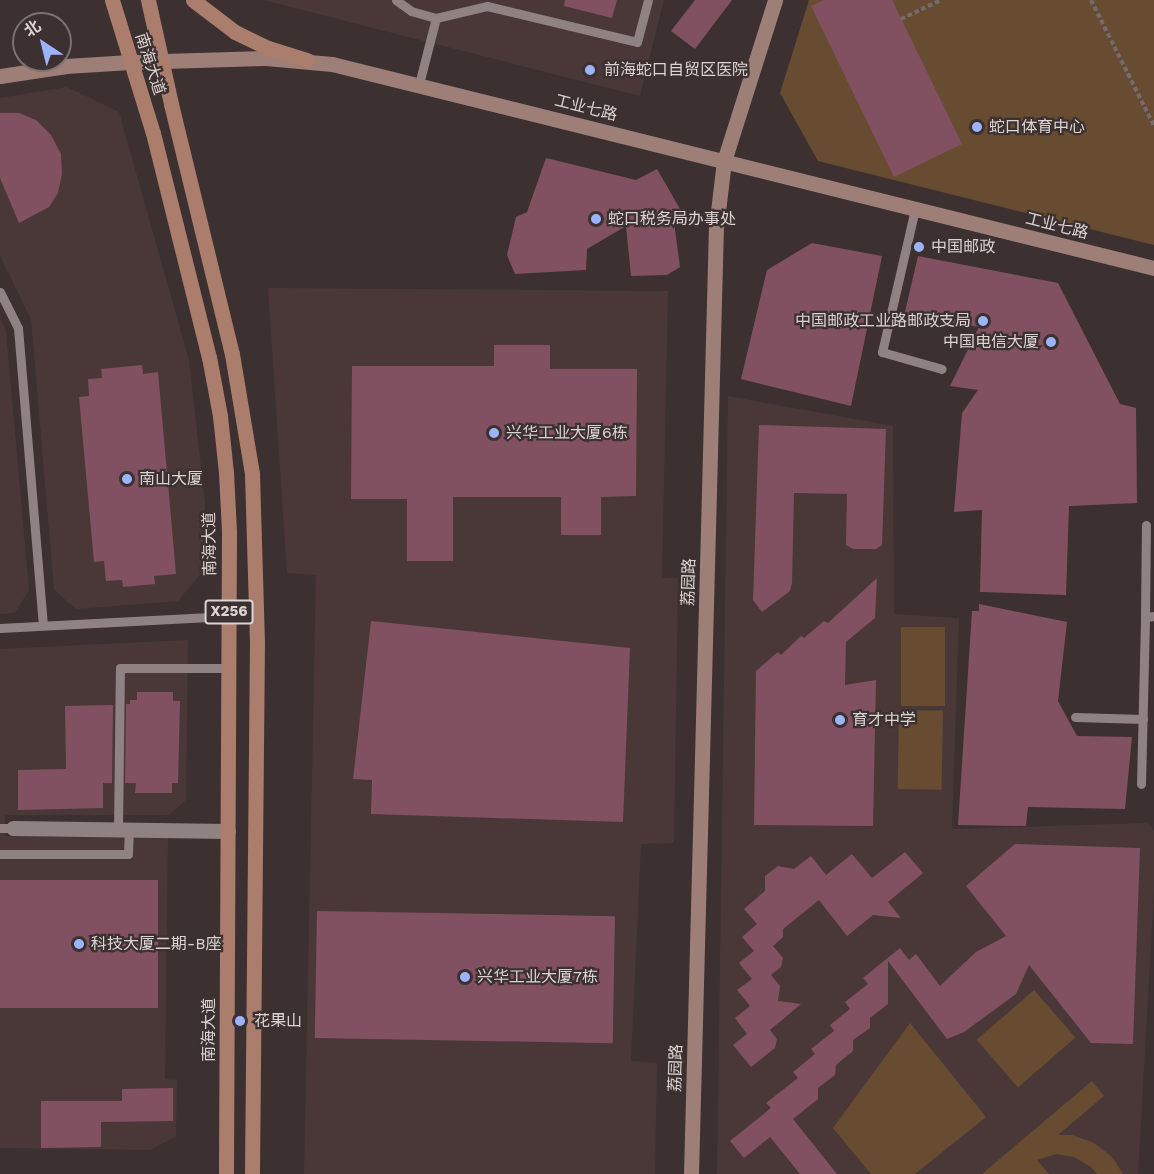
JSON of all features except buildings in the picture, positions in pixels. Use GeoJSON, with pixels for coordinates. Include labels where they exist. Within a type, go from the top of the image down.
{"type":"FeatureCollection","features":[{"type":"Feature","properties":{"kind":"main road","name":"南海大道"},"geometry":{"type":"LineString","coordinates":[[112,0],[153,133],[209,357],[220,416],[229,532],[226,1174]]}},
{"type":"Feature","properties":{"kind":"main road","name":"南海大道"},"geometry":{"type":"LineString","coordinates":[[148,0],[232,354],[252,474],[257,642],[252,1174]]}},
{"type":"Feature","properties":{"kind":"main road"},"geometry":{"type":"LineString","coordinates":[[193,0],[235,32],[268,48],[307,60]]}},
{"type":"Feature","properties":{"kind":"street","name":"荔园路"},"geometry":{"type":"LineString","coordinates":[[692,1174],[716,228],[724,162],[775,0]]}},
{"type":"Feature","properties":{"kind":"street","name":"工业七路"},"geometry":{"type":"LineString","coordinates":[[0,76],[66,66],[130,62],[307,60],[419,84],[1154,268]]}},
{"type":"Feature","properties":{"kind":"street"},"geometry":{"type":"LineString","coordinates":[[6,828],[228,831]]}},
{"type":"Feature","properties":{"kind":"lane"},"geometry":{"type":"LineString","coordinates":[[396,0],[411,11],[436,18],[487,6],[638,42],[648,0]]}},
{"type":"Feature","properties":{"kind":"lane"},"geometry":{"type":"LineString","coordinates":[[419,84],[436,18]]}},
{"type":"Feature","properties":{"kind":"lane"},"geometry":{"type":"LineString","coordinates":[[915,208],[882,352],[942,369]]}},
{"type":"Feature","properties":{"kind":"lane"},"geometry":{"type":"LineString","coordinates":[[0,292],[18,328],[43,626]]}},
{"type":"Feature","properties":{"kind":"lane"},"geometry":{"type":"LineString","coordinates":[[1141,784],[1149,616],[1146,525]]}},
{"type":"Feature","properties":{"kind":"lane"},"geometry":{"type":"LineString","coordinates":[[0,627],[229,616]]}},
{"type":"Feature","properties":{"kind":"lane"},"geometry":{"type":"LineString","coordinates":[[0,854],[128,854],[123,830],[120,668],[228,668]]}},
{"type":"Feature","properties":{"kind":"lane"},"geometry":{"type":"LineString","coordinates":[[1075,717],[1143,719]]}},
{"type":"Feature","properties":{"kind":"path"},"geometry":{"type":"LineString","coordinates":[[901,19],[940,0]]}},
{"type":"Feature","properties":{"kind":"path"},"geometry":{"type":"LineString","coordinates":[[1091,0],[1154,126]]}},
{"type":"Feature","properties":{"kind":"shaded area","name":"前海蛇口自贸区医院"},"geometry":{"type":"Polygon","coordinates":[[[263,0],[664,0],[640,96],[263,0]]]}},
{"type":"Feature","properties":{"kind":"shaded area","name":"蛇口体育中心"},"geometry":{"type":"Polygon","coordinates":[[[809,0],[1154,0],[1154,245],[818,161],[780,93],[809,0]]]}},
{"type":"Feature","properties":{"kind":"shaded area"},"geometry":{"type":"Polygon","coordinates":[[[67,87],[119,112],[189,360],[205,502],[205,569],[178,601],[76,609],[54,590],[31,319],[0,256],[0,98],[67,87]]]}},
{"type":"Feature","properties":{"kind":"shaded area"},"geometry":{"type":"Polygon","coordinates":[[[268,288],[668,291],[662,578],[678,578],[674,843],[641,844],[631,1061],[657,1063],[655,1174],[304,1174],[316,575],[287,573],[268,288]]]}},
{"type":"Feature","properties":{"kind":"shaded area"},"geometry":{"type":"Polygon","coordinates":[[[0,319],[6,331],[29,590],[15,613],[0,614],[0,319]]]}},
{"type":"Feature","properties":{"kind":"shaded area","name":"育才中学"},"geometry":{"type":"Polygon","coordinates":[[[728,396],[893,426],[894,614],[959,618],[952,829],[1147,823],[1154,830],[1154,893],[1138,1174],[717,1174],[728,396]]]}},
{"type":"Feature","properties":{"kind":"shaded area"},"geometry":{"type":"Polygon","coordinates":[[[901,627],[945,627],[945,706],[901,706],[901,627]]]}},
{"type":"Feature","properties":{"kind":"shaded area"},"geometry":{"type":"Polygon","coordinates":[[[188,640],[186,800],[169,815],[5,815],[5,836],[168,838],[165,1079],[177,1080],[176,1136],[151,1150],[0,1148],[0,649],[188,640]]]}},
{"type":"Feature","properties":{"kind":"shaded area"},"geometry":{"type":"Polygon","coordinates":[[[899,710],[943,711],[942,790],[898,789],[899,710]]]}},
{"type":"Feature","properties":{"kind":"shaded area"},"geometry":{"type":"Polygon","coordinates":[[[1034,990],[1075,1038],[1018,1087],[977,1040],[1034,990]]]}},
{"type":"Feature","properties":{"kind":"shaded area"},"geometry":{"type":"Polygon","coordinates":[[[910,1023],[986,1117],[915,1174],[871,1174],[833,1128],[910,1023]]]}},
{"type":"Feature","properties":{"kind":"shaded area"},"geometry":{"type":"Polygon","coordinates":[[[1092,1081],[1104,1096],[1058,1135],[1072,1135],[1094,1143],[1112,1157],[1123,1174],[1097,1174],[1091,1167],[1074,1157],[1056,1154],[1037,1160],[1049,1174],[982,1174],[1092,1081]]]}},
{"type":"Feature","properties":{"kind":"place","name":"前海蛇口自贸区医院"},"geometry":{"type":"Point","coordinates":[590,70]}},
{"type":"Feature","properties":{"kind":"place","name":"蛇口体育中心"},"geometry":{"type":"Point","coordinates":[977,127]}},
{"type":"Feature","properties":{"kind":"place","name":"蛇口税务局办事处"},"geometry":{"type":"Point","coordinates":[596,219]}},
{"type":"Feature","properties":{"kind":"place","name":"中国邮政"},"geometry":{"type":"Point","coordinates":[919,247]}},
{"type":"Feature","properties":{"kind":"place","name":"中国邮政工业路邮政支局"},"geometry":{"type":"Point","coordinates":[983,321]}},
{"type":"Feature","properties":{"kind":"place","name":"中国电信大厦"},"geometry":{"type":"Point","coordinates":[1051,342]}},
{"type":"Feature","properties":{"kind":"place","name":"兴华工业大厦6栋"},"geometry":{"type":"Point","coordinates":[494,433]}},
{"type":"Feature","properties":{"kind":"place","name":"南山大厦"},"geometry":{"type":"Point","coordinates":[127,479]}},
{"type":"Feature","properties":{"kind":"place","name":"育才中学"},"geometry":{"type":"Point","coordinates":[840,720]}},
{"type":"Feature","properties":{"kind":"place","name":"科技大厦二期-B座"},"geometry":{"type":"Point","coordinates":[79,944]}},
{"type":"Feature","properties":{"kind":"place","name":"兴华工业大厦7栋"},"geometry":{"type":"Point","coordinates":[465,977]}},
{"type":"Feature","properties":{"kind":"place","name":"花果山"},"geometry":{"type":"Point","coordinates":[240,1021]}}]}
